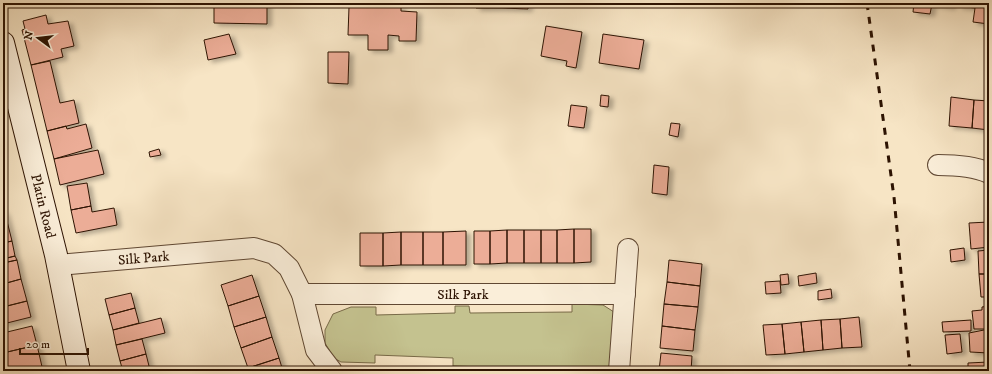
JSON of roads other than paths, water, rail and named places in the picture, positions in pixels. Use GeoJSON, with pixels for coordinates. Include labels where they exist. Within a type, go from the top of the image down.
{"type":"FeatureCollection","features":[{"type":"Feature","properties":{"kind":"main road","name":"Platin Road"},"geometry":{"type":"LineString","coordinates":[[3,43],[58,265],[80,371]]}},
{"type":"Feature","properties":{"kind":"street"},"geometry":{"type":"LineString","coordinates":[[938,165],[960,166],[989,173]]}},
{"type":"Feature","properties":{"kind":"street","name":"Silk Park"},"geometry":{"type":"LineString","coordinates":[[58,265],[254,248],[274,254],[288,268],[302,294],[316,350],[332,371]]}},
{"type":"Feature","properties":{"kind":"street"},"geometry":{"type":"LineString","coordinates":[[618,371],[628,249]]}},
{"type":"Feature","properties":{"kind":"street","name":"Silk Park"},"geometry":{"type":"LineString","coordinates":[[302,294],[625,294]]}},
{"type":"Feature","properties":{"kind":"railway"},"geometry":{"type":"LineString","coordinates":[[867,3],[894,197],[910,371]]}}]}
